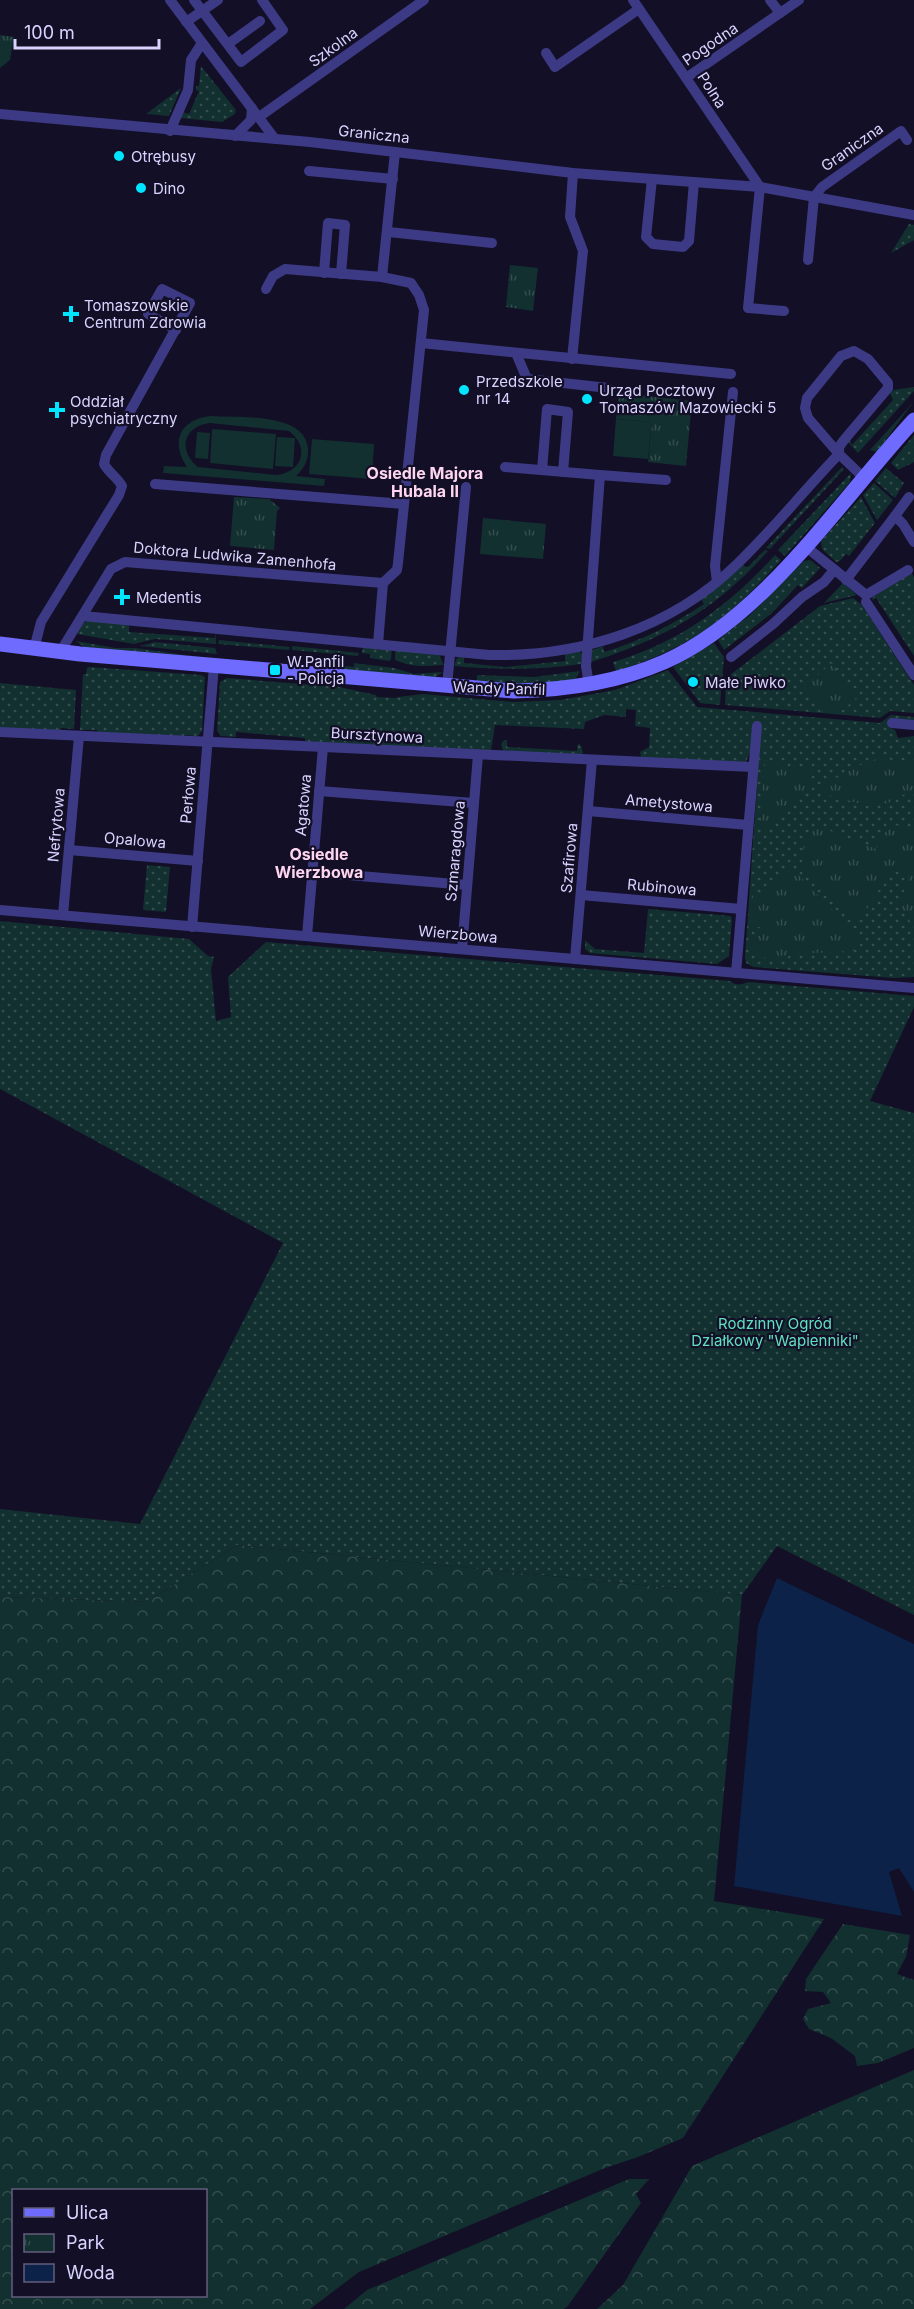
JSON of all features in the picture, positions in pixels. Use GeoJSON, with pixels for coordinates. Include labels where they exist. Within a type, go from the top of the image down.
{"type":"FeatureCollection","features":[{"type":"Feature","properties":{"kind":"street"},"geometry":{"type":"LineString","coordinates":[[170,0],[275,139]]}},
{"type":"Feature","properties":{"kind":"street"},"geometry":{"type":"LineString","coordinates":[[194,0],[241,62],[284,30],[262,0]]}},
{"type":"Feature","properties":{"kind":"street"},"geometry":{"type":"LineString","coordinates":[[186,22],[218,0]]}},
{"type":"Feature","properties":{"kind":"street","name":"Szkolna"},"geometry":{"type":"LineString","coordinates":[[235,136],[257,116],[424,0]]}},
{"type":"Feature","properties":{"kind":"street"},"geometry":{"type":"LineString","coordinates":[[770,0],[780,13]]}},
{"type":"Feature","properties":{"kind":"street","name":"Pogodna"},"geometry":{"type":"LineString","coordinates":[[686,78],[799,0]]}},
{"type":"Feature","properties":{"kind":"street","name":"Polna"},"geometry":{"type":"LineString","coordinates":[[546,53],[555,67],[636,5],[759,187]]}},
{"type":"Feature","properties":{"kind":"street"},"geometry":{"type":"LineString","coordinates":[[228,44],[260,21]]}},
{"type":"Feature","properties":{"kind":"street"},"geometry":{"type":"LineString","coordinates":[[170,131],[188,90],[191,60],[202,43]]}},
{"type":"Feature","properties":{"kind":"street","name":"Graniczna"},"geometry":{"type":"LineString","coordinates":[[0,114],[275,139],[573,173],[759,187],[914,216]]}},
{"type":"Feature","properties":{"kind":"street"},"geometry":{"type":"LineString","coordinates":[[257,116],[257,138]]}},
{"type":"Feature","properties":{"kind":"street","name":"Graniczna"},"geometry":{"type":"LineString","coordinates":[[814,197],[822,187],[901,131],[907,140]]}},
{"type":"Feature","properties":{"kind":"street"},"geometry":{"type":"LineString","coordinates":[[382,277],[395,152]]}},
{"type":"Feature","properties":{"kind":"street"},"geometry":{"type":"LineString","coordinates":[[309,171],[393,178]]}},
{"type":"Feature","properties":{"kind":"street"},"geometry":{"type":"LineString","coordinates":[[572,358],[583,251],[570,217],[573,173]]}},
{"type":"Feature","properties":{"kind":"street"},"geometry":{"type":"LineString","coordinates":[[652,178],[646,237],[653,244],[683,247],[689,240],[694,182]]}},
{"type":"Feature","properties":{"kind":"street"},"geometry":{"type":"LineString","coordinates":[[759,187],[748,308],[784,311]]}},
{"type":"Feature","properties":{"kind":"street"},"geometry":{"type":"LineString","coordinates":[[808,260],[814,197]]}},
{"type":"Feature","properties":{"kind":"street"},"geometry":{"type":"LineString","coordinates":[[324,273],[328,223],[345,225],[341,274]]}},
{"type":"Feature","properties":{"kind":"street"},"geometry":{"type":"LineString","coordinates":[[388,232],[492,243]]}},
{"type":"Feature","properties":{"kind":"street"},"geometry":{"type":"LineString","coordinates":[[266,289],[273,276],[285,269],[382,277],[411,283],[419,295],[424,310],[397,570],[383,584],[378,644]]}},
{"type":"Feature","properties":{"kind":"street"},"geometry":{"type":"LineString","coordinates":[[34,649],[41,622],[119,495],[122,486],[119,480],[109,473],[104,464],[106,455],[176,330]]}},
{"type":"Feature","properties":{"kind":"street"},"geometry":{"type":"LineString","coordinates":[[421,343],[731,374]]}},
{"type":"Feature","properties":{"kind":"street"},"geometry":{"type":"LineString","coordinates":[[83,616],[489,655],[522,655],[587,646],[620,636],[650,624],[717,582],[755,546],[839,454],[839,447],[886,392],[888,383],[868,359],[854,351],[842,356],[807,398],[805,408],[808,418],[839,454],[864,478]]}},
{"type":"Feature","properties":{"kind":"street"},"geometry":{"type":"LineString","coordinates":[[516,353],[527,379],[608,388]]}},
{"type":"Feature","properties":{"kind":"street"},"geometry":{"type":"LineString","coordinates":[[717,582],[715,566],[734,392]]}},
{"type":"Feature","properties":{"kind":"street"},"geometry":{"type":"LineString","coordinates":[[542,470],[547,409],[568,412],[563,472]]}},
{"type":"Feature","properties":{"kind":"street","name":"Wandy Panfil"},"geometry":{"type":"LineString","coordinates":[[901,434],[914,415]]}},
{"type":"Feature","properties":{"kind":"street","name":"Wandy Panfil"},"geometry":{"type":"LineString","coordinates":[[0,644],[60,652],[514,691],[589,686],[666,661],[713,634],[762,592],[914,420]]}},
{"type":"Feature","properties":{"kind":"street"},"geometry":{"type":"LineString","coordinates":[[506,467],[666,480]]}},
{"type":"Feature","properties":{"kind":"street"},"geometry":{"type":"LineString","coordinates":[[589,686],[586,666],[587,646],[600,475]]}},
{"type":"Feature","properties":{"kind":"street"},"geometry":{"type":"LineString","coordinates":[[155,484],[404,504]]}},
{"type":"Feature","properties":{"kind":"street"},"geometry":{"type":"LineString","coordinates":[[447,686],[466,487]]}},
{"type":"Feature","properties":{"kind":"street"},"geometry":{"type":"LineString","coordinates":[[846,580],[909,497]]}},
{"type":"Feature","properties":{"kind":"street"},"geometry":{"type":"LineString","coordinates":[[895,516],[914,542]]}},
{"type":"Feature","properties":{"kind":"street"},"geometry":{"type":"LineString","coordinates":[[805,546],[866,595],[908,570]]}},
{"type":"Feature","properties":{"kind":"street","name":"Doktora Ludwika Zamenhofa"},"geometry":{"type":"LineString","coordinates":[[60,652],[111,569],[125,562],[383,584]]}},
{"type":"Feature","properties":{"kind":"street"},"geometry":{"type":"LineString","coordinates":[[731,657],[773,624],[802,597],[824,582],[834,570]]}},
{"type":"Feature","properties":{"kind":"street"},"geometry":{"type":"LineString","coordinates":[[866,602],[914,675]]}},
{"type":"Feature","properties":{"kind":"street","name":"Perłowa"},"geometry":{"type":"LineString","coordinates":[[192,927],[214,666]]}},
{"type":"Feature","properties":{"kind":"street"},"geometry":{"type":"LineString","coordinates":[[892,723],[914,725]]}},
{"type":"Feature","properties":{"kind":"street"},"geometry":{"type":"LineString","coordinates":[[736,972],[757,726]]}},
{"type":"Feature","properties":{"kind":"street","name":"Bursztynowa"},"geometry":{"type":"LineString","coordinates":[[0,732],[753,768]]}},
{"type":"Feature","properties":{"kind":"street","name":"Nefrytowa"},"geometry":{"type":"LineString","coordinates":[[63,915],[79,736]]}},
{"type":"Feature","properties":{"kind":"street","name":"Agatowa"},"geometry":{"type":"LineString","coordinates":[[307,936],[323,747]]}},
{"type":"Feature","properties":{"kind":"street","name":"Szmaragdowa"},"geometry":{"type":"LineString","coordinates":[[462,950],[478,754]]}},
{"type":"Feature","properties":{"kind":"street","name":"Szafirowa"},"geometry":{"type":"LineString","coordinates":[[575,959],[592,760]]}},
{"type":"Feature","properties":{"kind":"street"},"geometry":{"type":"LineString","coordinates":[[319,791],[474,803]]}},
{"type":"Feature","properties":{"kind":"street","name":"Ametystowa"},"geometry":{"type":"LineString","coordinates":[[588,811],[748,825]]}},
{"type":"Feature","properties":{"kind":"street","name":"Opalowa"},"geometry":{"type":"LineString","coordinates":[[69,850],[198,861]]}},
{"type":"Feature","properties":{"kind":"street"},"geometry":{"type":"LineString","coordinates":[[312,872],[467,885]]}},
{"type":"Feature","properties":{"kind":"street","name":"Rubinowa"},"geometry":{"type":"LineString","coordinates":[[581,895],[741,909]]}},
{"type":"Feature","properties":{"kind":"street","name":"Wierzbowa"},"geometry":{"type":"LineString","coordinates":[[0,910],[914,988]]}},
{"type":"Feature","properties":{"kind":"green space"},"geometry":{"type":"Polygon","coordinates":[[[0,35],[14,37],[10,60],[0,68],[0,35]]]}},
{"type":"Feature","properties":{"kind":"green space"},"geometry":{"type":"Polygon","coordinates":[[[201,66],[236,110],[235,114],[222,122],[180,118],[182,112],[189,114],[199,91],[196,90],[196,86],[199,86],[201,66]]]}},
{"type":"Feature","properties":{"kind":"green space"},"geometry":{"type":"Polygon","coordinates":[[[181,88],[169,116],[146,114],[181,88]]]}},
{"type":"Feature","properties":{"kind":"green space"},"geometry":{"type":"Polygon","coordinates":[[[909,224],[914,225],[914,240],[891,253],[909,224]]]}},
{"type":"Feature","properties":{"kind":"green space"},"geometry":{"type":"Polygon","coordinates":[[[510,265],[538,268],[533,311],[506,307],[510,265]]]}},
{"type":"Feature","properties":{"kind":"green space"},"geometry":{"type":"Polygon","coordinates":[[[914,387],[914,391],[858,453],[847,441],[849,438],[852,445],[893,400],[890,393],[893,390],[914,387]]]}},
{"type":"Feature","properties":{"kind":"green space"},"geometry":{"type":"Polygon","coordinates":[[[619,393],[692,401],[686,466],[648,462],[652,422],[616,419],[619,393]]]}},
{"type":"Feature","properties":{"kind":"green space"},"geometry":{"type":"Polygon","coordinates":[[[914,401],[877,452],[870,450],[908,408],[914,401]]]}},
{"type":"Feature","properties":{"kind":"green space"},"geometry":{"type":"Polygon","coordinates":[[[211,416],[268,419],[295,428],[304,436],[308,448],[305,464],[296,476],[325,479],[324,486],[163,473],[164,466],[187,467],[179,449],[181,433],[185,427],[200,418],[211,416]],[[210,423],[201,425],[189,434],[186,440],[187,453],[198,467],[276,475],[292,469],[298,464],[300,458],[300,444],[289,431],[210,423]]]}},
{"type":"Feature","properties":{"kind":"green space"},"geometry":{"type":"Polygon","coordinates":[[[616,419],[652,422],[648,459],[613,456],[616,419]]]}},
{"type":"Feature","properties":{"kind":"green space"},"geometry":{"type":"Polygon","coordinates":[[[212,429],[276,434],[273,469],[210,463],[212,429]]]}},
{"type":"Feature","properties":{"kind":"green space"},"geometry":{"type":"Polygon","coordinates":[[[197,432],[210,433],[208,459],[195,458],[197,432]]]}},
{"type":"Feature","properties":{"kind":"green space"},"geometry":{"type":"Polygon","coordinates":[[[914,435],[914,462],[898,470],[891,463],[914,435]]]}},
{"type":"Feature","properties":{"kind":"green space"},"geometry":{"type":"Polygon","coordinates":[[[277,437],[295,438],[293,467],[275,466],[277,437]]]}},
{"type":"Feature","properties":{"kind":"green space"},"geometry":{"type":"Polygon","coordinates":[[[312,439],[374,444],[372,479],[309,474],[312,439]]]}},
{"type":"Feature","properties":{"kind":"green space"},"geometry":{"type":"Polygon","coordinates":[[[842,467],[844,469],[770,549],[766,548],[842,467]]]}},
{"type":"Feature","properties":{"kind":"green space"},"geometry":{"type":"Polygon","coordinates":[[[886,468],[904,483],[895,498],[875,481],[886,468]]]}},
{"type":"Feature","properties":{"kind":"green space"},"geometry":{"type":"Polygon","coordinates":[[[851,473],[850,482],[785,556],[778,550],[851,473]]]}},
{"type":"Feature","properties":{"kind":"green space"},"geometry":{"type":"Polygon","coordinates":[[[874,483],[893,500],[877,520],[863,495],[874,483]]]}},
{"type":"Feature","properties":{"kind":"green space"},"geometry":{"type":"Polygon","coordinates":[[[234,497],[269,499],[280,508],[277,511],[274,550],[230,546],[234,497]]]}},
{"type":"Feature","properties":{"kind":"green space"},"geometry":{"type":"Polygon","coordinates":[[[861,497],[875,523],[849,556],[846,554],[836,562],[822,549],[821,541],[861,497]]]}},
{"type":"Feature","properties":{"kind":"green space"},"geometry":{"type":"Polygon","coordinates":[[[483,518],[546,524],[543,559],[480,554],[483,518]]]}},
{"type":"Feature","properties":{"kind":"green space"},"geometry":{"type":"Polygon","coordinates":[[[765,550],[768,551],[729,590],[688,620],[642,643],[591,662],[592,650],[603,646],[604,652],[631,643],[668,626],[704,604],[701,599],[742,564],[747,568],[765,550]]]}},
{"type":"Feature","properties":{"kind":"green space"},"geometry":{"type":"Polygon","coordinates":[[[775,555],[781,560],[744,599],[707,629],[666,652],[616,671],[613,662],[660,644],[702,620],[739,590],[775,555]]]}},
{"type":"Feature","properties":{"kind":"green space"},"geometry":{"type":"Polygon","coordinates":[[[810,560],[820,568],[802,588],[798,585],[772,613],[724,650],[718,640],[750,615],[804,561],[810,560]]]}},
{"type":"Feature","properties":{"kind":"green space"},"geometry":{"type":"Polygon","coordinates":[[[910,571],[914,577],[914,656],[876,598],[872,600],[910,571]]]}},
{"type":"Feature","properties":{"kind":"green space"},"geometry":{"type":"Polygon","coordinates":[[[843,583],[857,595],[824,603],[843,583]]]}},
{"type":"Feature","properties":{"kind":"green space"},"geometry":{"type":"Polygon","coordinates":[[[853,598],[861,604],[914,685],[914,713],[890,711],[880,718],[725,705],[726,678],[820,606],[853,598]]]}},
{"type":"Feature","properties":{"kind":"green space"},"geometry":{"type":"Polygon","coordinates":[[[89,620],[129,624],[129,632],[215,638],[216,632],[216,644],[155,639],[134,644],[77,634],[83,623],[89,620]]]}},
{"type":"Feature","properties":{"kind":"green space"},"geometry":{"type":"Polygon","coordinates":[[[219,640],[290,647],[289,650],[218,644],[219,640]]]}},
{"type":"Feature","properties":{"kind":"green space"},"geometry":{"type":"Polygon","coordinates":[[[76,641],[115,648],[135,648],[193,656],[84,647],[76,641]]]}},
{"type":"Feature","properties":{"kind":"green space"},"geometry":{"type":"Polygon","coordinates":[[[155,642],[215,648],[217,654],[140,646],[155,642]]]}},
{"type":"Feature","properties":{"kind":"green space"},"geometry":{"type":"Polygon","coordinates":[[[714,643],[724,657],[720,705],[700,703],[673,667],[714,643]]]}},
{"type":"Feature","properties":{"kind":"green space"},"geometry":{"type":"Polygon","coordinates":[[[292,646],[359,653],[358,656],[292,650],[292,646]]]}},
{"type":"Feature","properties":{"kind":"green space"},"geometry":{"type":"Polygon","coordinates":[[[363,647],[392,649],[391,659],[389,661],[370,658],[370,654],[362,653],[363,647]]]}},
{"type":"Feature","properties":{"kind":"green space"},"geometry":{"type":"Polygon","coordinates":[[[395,650],[439,655],[444,665],[419,666],[402,663],[395,660],[395,650]]]}},
{"type":"Feature","properties":{"kind":"green space"},"geometry":{"type":"Polygon","coordinates":[[[579,651],[582,654],[581,664],[565,666],[517,669],[454,666],[457,658],[464,656],[464,663],[506,667],[565,661],[565,654],[579,651]]]}},
{"type":"Feature","properties":{"kind":"green space"},"geometry":{"type":"Polygon","coordinates":[[[354,663],[394,668],[414,674],[443,672],[435,677],[339,669],[340,665],[354,667],[354,663]]]}},
{"type":"Feature","properties":{"kind":"green space"},"geometry":{"type":"Polygon","coordinates":[[[832,663],[856,699],[837,714],[822,712],[805,686],[832,663]]]}},
{"type":"Feature","properties":{"kind":"green space"},"geometry":{"type":"Polygon","coordinates":[[[89,667],[205,677],[202,731],[198,736],[184,735],[184,737],[80,730],[83,674],[86,674],[89,667]]]}},
{"type":"Feature","properties":{"kind":"green space"},"geometry":{"type":"Polygon","coordinates":[[[668,670],[697,707],[880,723],[891,715],[914,717],[914,721],[889,727],[895,730],[898,738],[914,736],[914,977],[894,978],[753,967],[746,963],[761,726],[746,762],[641,758],[640,752],[649,747],[650,728],[635,726],[636,710],[626,709],[626,717],[604,715],[585,722],[584,729],[495,725],[491,751],[305,744],[305,738],[236,732],[236,737],[221,736],[217,731],[220,682],[227,678],[339,687],[377,697],[396,698],[423,694],[514,702],[560,700],[615,690],[668,670]]]}},
{"type":"Feature","properties":{"kind":"green space"},"geometry":{"type":"Polygon","coordinates":[[[580,671],[575,680],[535,684],[477,681],[477,675],[534,677],[580,671]]]}},
{"type":"Feature","properties":{"kind":"green space"},"geometry":{"type":"Polygon","coordinates":[[[0,683],[76,690],[74,729],[61,728],[61,731],[0,728],[0,683]]]}},
{"type":"Feature","properties":{"kind":"green space"},"geometry":{"type":"Polygon","coordinates":[[[507,740],[507,747],[577,751],[578,743],[583,753],[581,755],[503,751],[501,744],[507,740]]]}},
{"type":"Feature","properties":{"kind":"green space"},"geometry":{"type":"Polygon","coordinates":[[[879,758],[914,763],[914,789],[888,803],[868,806],[814,791],[855,767],[879,758]]]}},
{"type":"Feature","properties":{"kind":"green space"},"geometry":{"type":"Polygon","coordinates":[[[765,760],[788,767],[813,770],[808,788],[790,804],[771,828],[764,830],[759,827],[765,760]]]}},
{"type":"Feature","properties":{"kind":"green space"},"geometry":{"type":"Polygon","coordinates":[[[895,825],[914,830],[914,927],[898,904],[908,882],[908,874],[893,867],[859,922],[802,866],[804,840],[818,826],[876,849],[876,839],[895,825]]]}},
{"type":"Feature","properties":{"kind":"green space"},"geometry":{"type":"Polygon","coordinates":[[[147,865],[170,867],[166,912],[143,910],[147,865]]]}},
{"type":"Feature","properties":{"kind":"green space"},"geometry":{"type":"Polygon","coordinates":[[[793,869],[859,935],[861,942],[858,949],[795,954],[780,959],[756,957],[748,948],[753,937],[763,928],[750,925],[753,896],[763,894],[773,879],[782,878],[793,869]]]}},
{"type":"Feature","properties":{"kind":"green space"},"geometry":{"type":"Polygon","coordinates":[[[648,909],[731,916],[729,956],[717,964],[590,953],[585,949],[585,940],[595,949],[644,953],[648,909]]]}},
{"type":"Feature","properties":{"kind":"green space","name":"Rodzinny Ogród Działkowy \"Wapienniki\""},"geometry":{"type":"Polygon","coordinates":[[[0,921],[189,939],[208,956],[214,957],[211,969],[216,1021],[231,1017],[228,977],[266,942],[730,981],[734,984],[748,982],[914,996],[914,1007],[870,1101],[914,1113],[914,1615],[777,1546],[742,1595],[237,1545],[147,1602],[0,1597],[0,1509],[140,1524],[283,1243],[0,1089],[0,921]]]}},
{"type":"Feature","properties":{"kind":"green space"},"geometry":{"type":"Polygon","coordinates":[[[237,1545],[742,1595],[714,1901],[824,1919],[683,2138],[605,2168],[359,2272],[310,2309],[0,2309],[0,1597],[147,1602],[237,1545]]]}},
{"type":"Feature","properties":{"kind":"green space"},"geometry":{"type":"Polygon","coordinates":[[[843,1924],[910,1935],[906,1957],[897,1974],[914,1980],[914,2048],[878,2063],[857,2066],[855,2056],[831,2038],[809,2029],[803,2019],[808,2009],[831,2003],[823,1992],[805,1991],[806,1979],[843,1924]]]}},
{"type":"Feature","properties":{"kind":"green space"},"geometry":{"type":"Polygon","coordinates":[[[914,2070],[914,2309],[597,2309],[623,2285],[692,2166],[914,2070]]]}},
{"type":"Feature","properties":{"kind":"green space"},"geometry":{"type":"Polygon","coordinates":[[[629,2179],[649,2179],[636,2194],[641,2203],[567,2307],[563,2309],[344,2309],[367,2290],[629,2179]]]}},
{"type":"Feature","properties":{"kind":"water"},"geometry":{"type":"Polygon","coordinates":[[[777,1578],[914,1644],[914,1892],[899,1868],[889,1872],[902,1916],[734,1886],[758,1625],[777,1578]]]}},
{"type":"Feature","properties":{"kind":"place","name":"Otrębusy"},"geometry":{"type":"Point","coordinates":[119,156]}},
{"type":"Feature","properties":{"kind":"place","name":"Dino"},"geometry":{"type":"Point","coordinates":[141,188]}},
{"type":"Feature","properties":{"kind":"place","name":"Tomaszowskie Centrum Zdrowia"},"geometry":{"type":"Point","coordinates":[71,314]}},
{"type":"Feature","properties":{"kind":"place","name":"Przedszkole nr 14"},"geometry":{"type":"Point","coordinates":[464,390]}},
{"type":"Feature","properties":{"kind":"place","name":"Urząd Pocztowy Tomaszów Mazowiecki 5"},"geometry":{"type":"Point","coordinates":[587,399]}},
{"type":"Feature","properties":{"kind":"place","name":"Oddział psychiatryczny"},"geometry":{"type":"Point","coordinates":[57,410]}},
{"type":"Feature","properties":{"kind":"place","name":"Medentis"},"geometry":{"type":"Point","coordinates":[122,597]}},
{"type":"Feature","properties":{"kind":"place","name":"W.Panfil - Policja"},"geometry":{"type":"Point","coordinates":[275,670]}},
{"type":"Feature","properties":{"kind":"place","name":"Małe Piwko"},"geometry":{"type":"Point","coordinates":[693,682]}},
{"type":"Feature","properties":{"kind":"district","name":"Osiedle Majora Hubala II"},"geometry":{"type":"Point","coordinates":[425,482]}},
{"type":"Feature","properties":{"kind":"district","name":"Osiedle Wierzbowa"},"geometry":{"type":"Point","coordinates":[319,863]}}]}
